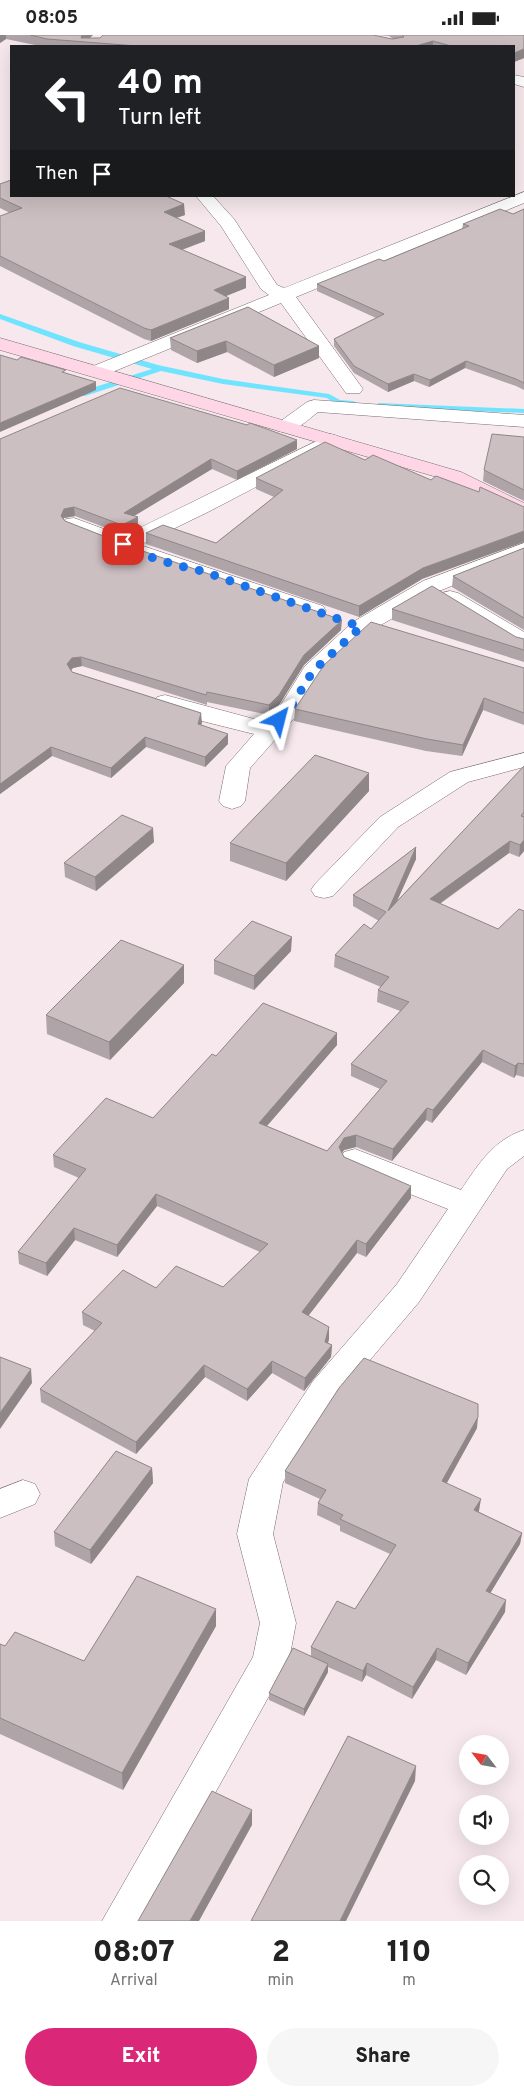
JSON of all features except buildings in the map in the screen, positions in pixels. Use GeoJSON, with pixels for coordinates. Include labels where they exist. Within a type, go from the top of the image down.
{"type":"FeatureCollection","features":[{"type":"Feature","properties":{"kind":"street"},"geometry":{"type":"LineString","coordinates":[[205,197],[228,223],[270,289],[285,295],[353,389]]}},
{"type":"Feature","properties":{"kind":"street"},"geometry":{"type":"LineString","coordinates":[[106,395],[124,377],[143,353],[524,197]]}},
{"type":"Feature","properties":{"kind":"street"},"geometry":{"type":"LineString","coordinates":[[0,344],[124,377],[331,441],[454,476],[524,511]]}},
{"type":"Feature","properties":{"kind":"street"},"geometry":{"type":"LineString","coordinates":[[285,427],[314,406],[524,421]]}},
{"type":"Feature","properties":{"kind":"street"},"geometry":{"type":"LineString","coordinates":[[123,544],[201,508],[331,441]]}},
{"type":"Feature","properties":{"kind":"street"},"geometry":{"type":"LineString","coordinates":[[74,524],[142,553],[202,571],[351,622],[396,631]]}},
{"type":"Feature","properties":{"kind":"street"},"geometry":{"type":"LineString","coordinates":[[232,801],[238,767],[289,710],[313,671],[351,622],[432,586],[524,549]]}},
{"type":"Feature","properties":{"kind":"street"},"geometry":{"type":"LineString","coordinates":[[432,586],[524,642]]}},
{"type":"Feature","properties":{"kind":"street"},"geometry":{"type":"LineString","coordinates":[[141,694],[210,716],[270,730]]}},
{"type":"Feature","properties":{"kind":"street"},"geometry":{"type":"LineString","coordinates":[[324,890],[389,822],[459,777],[524,760]]}},
{"type":"Feature","properties":{"kind":"street"},"geometry":{"type":"LineString","coordinates":[[122,1921],[271,1660],[278,1623],[255,1534],[266,1479],[324,1390],[408,1293],[496,1161],[524,1141]]}},
{"type":"Feature","properties":{"kind":"street"},"geometry":{"type":"LineString","coordinates":[[355,1160],[467,1205]]}},
{"type":"Feature","properties":{"kind":"waterway"},"geometry":{"type":"LineString","coordinates":[[0,316],[76,344],[161,368]]}},
{"type":"Feature","properties":{"kind":"waterway"},"geometry":{"type":"LineString","coordinates":[[82,394],[161,368]]}},
{"type":"Feature","properties":{"kind":"waterway"},"geometry":{"type":"LineString","coordinates":[[161,368],[238,384],[329,396],[338,402],[353,403]]}},
{"type":"Feature","properties":{"kind":"waterway"},"geometry":{"type":"LineString","coordinates":[[381,405],[524,411]]}},
{"type":"Feature","properties":{"kind":"route"},"geometry":{"type":"LineString","coordinates":[[123,544],[178,566],[202,571],[361,627],[313,671],[289,710],[279,720]]}}]}
